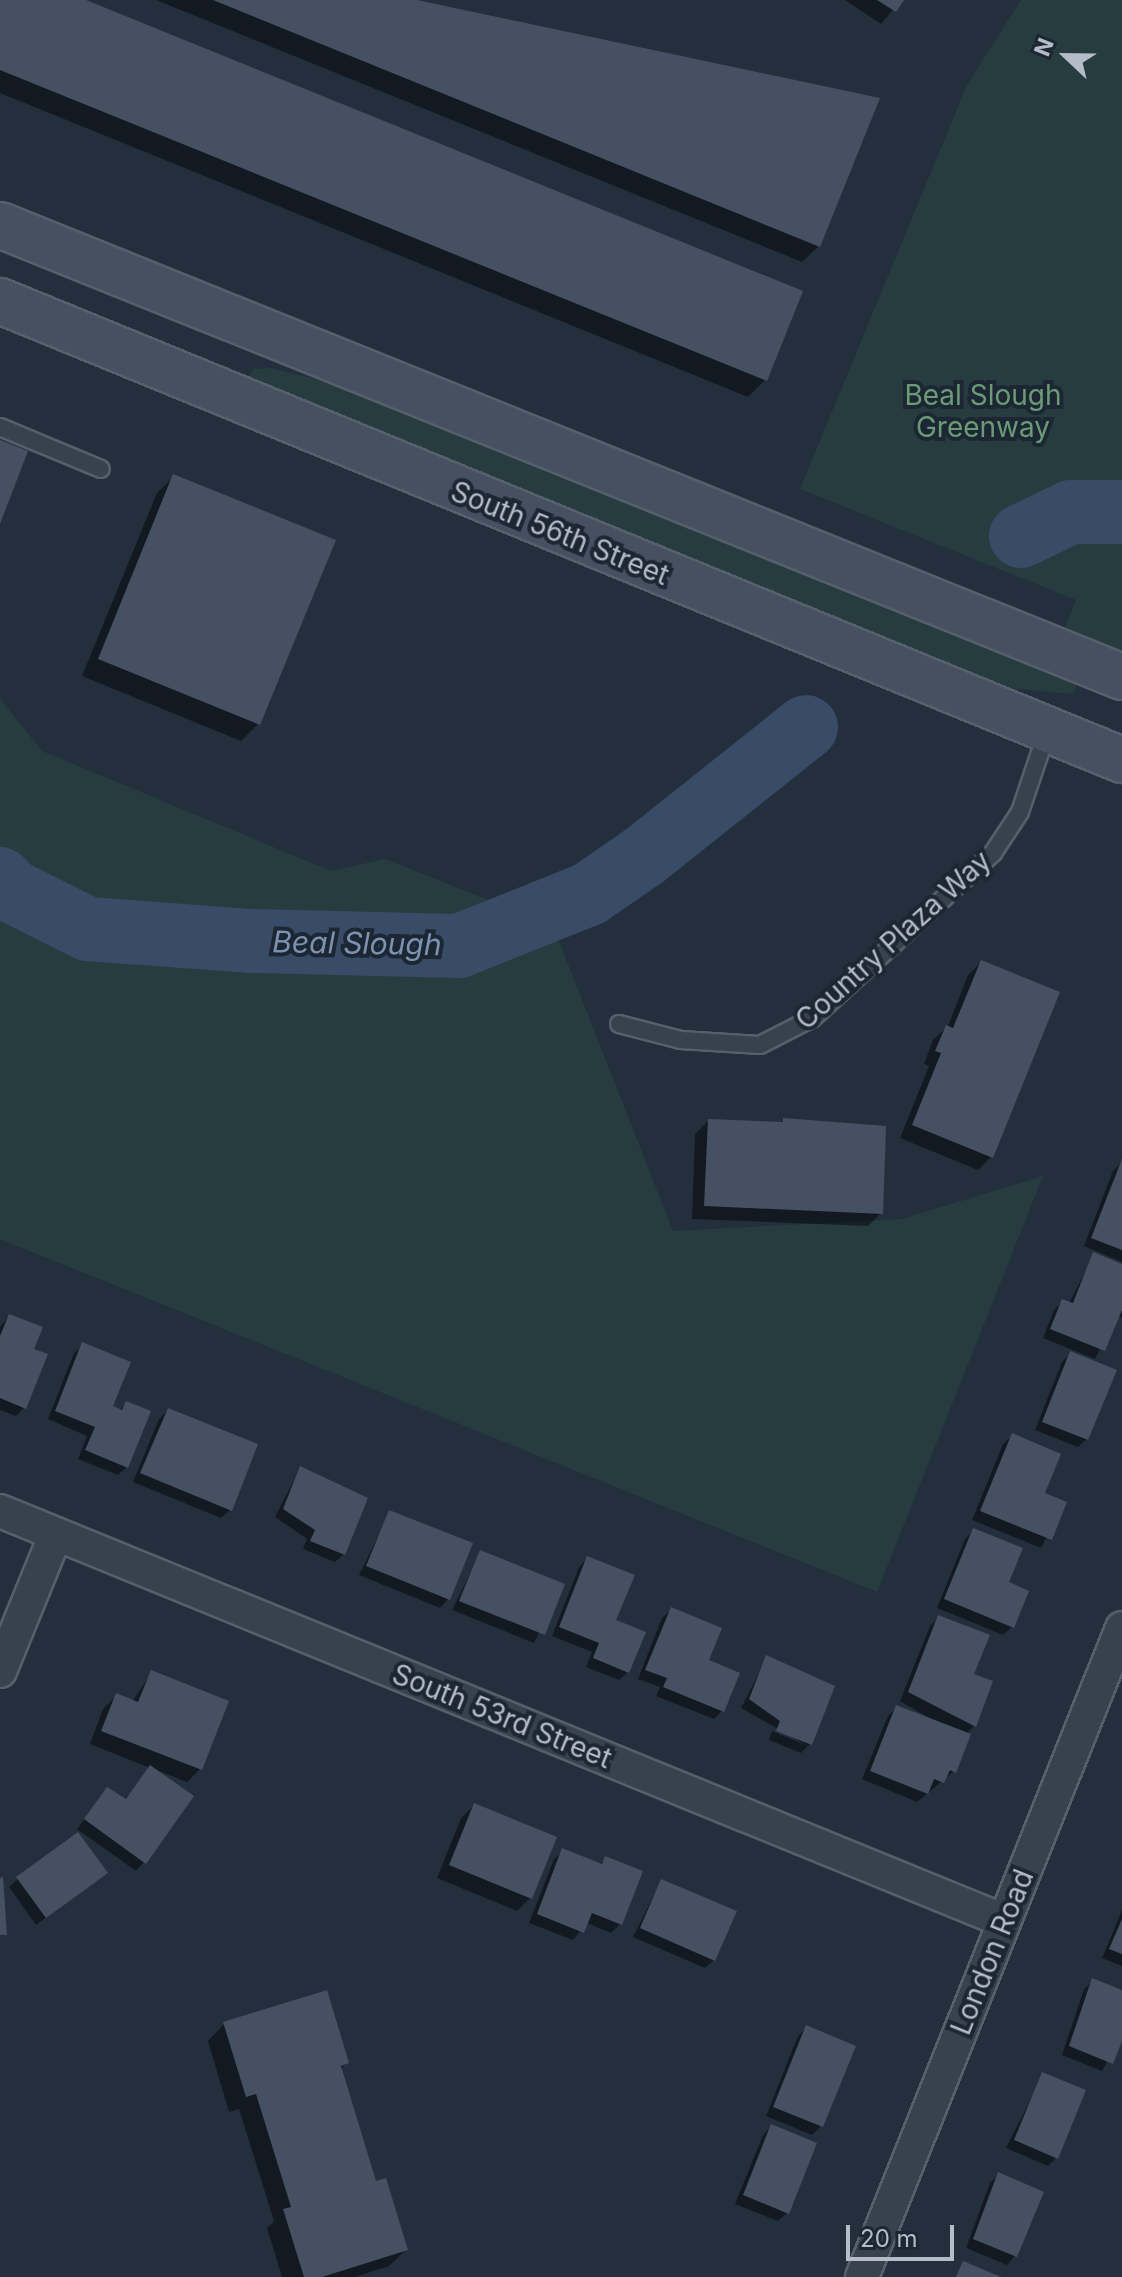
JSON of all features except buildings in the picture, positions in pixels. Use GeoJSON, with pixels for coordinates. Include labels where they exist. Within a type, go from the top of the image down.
{"type":"FeatureCollection","features":[{"type":"Feature","properties":{"kind":"main road"},"geometry":{"type":"LineString","coordinates":[[0,225],[1122,677]]}},
{"type":"Feature","properties":{"kind":"main road","name":"South 56th Street"},"geometry":{"type":"LineString","coordinates":[[0,301],[1122,760]]}},
{"type":"Feature","properties":{"kind":"street","name":"South 53rd Street"},"geometry":{"type":"LineString","coordinates":[[0,1511],[1004,1921]]}},
{"type":"Feature","properties":{"kind":"street"},"geometry":{"type":"LineString","coordinates":[[0,1671],[56,1534]]}},
{"type":"Feature","properties":{"kind":"street","name":"London Road"},"geometry":{"type":"LineString","coordinates":[[862,2277],[1122,1628]]}},
{"type":"Feature","properties":{"kind":"lane"},"geometry":{"type":"LineString","coordinates":[[0,427],[101,469]]}},
{"type":"Feature","properties":{"kind":"lane","name":"Country Plaza Way"},"geometry":{"type":"LineString","coordinates":[[619,1024],[681,1040],[760,1045],[813,1018],[993,853],[1020,812],[1047,730]]}},
{"type":"Feature","properties":{"kind":"green space","name":"Beal Slough Greenway"},"geometry":{"type":"Polygon","coordinates":[[[1021,0],[1122,0],[1122,677],[1056,650],[1076,600],[800,489],[967,85],[1021,0]]]}},
{"type":"Feature","properties":{"kind":"green space"},"geometry":{"type":"Polygon","coordinates":[[[271,368],[331,383],[1077,684],[1073,694],[1016,689],[938,662],[377,438],[249,379],[253,369],[271,368]]]}},
{"type":"Feature","properties":{"kind":"green space"},"geometry":{"type":"Polygon","coordinates":[[[0,699],[42,751],[331,871],[385,859],[553,926],[673,1231],[902,1219],[1043,1176],[877,1592],[0,1239],[0,699]]]}},
{"type":"Feature","properties":{"kind":"waterway","name":"Beal Slough"},"geometry":{"type":"LineString","coordinates":[[1021,536],[1071,512],[1122,512]]}},
{"type":"Feature","properties":{"kind":"waterway","name":"Beal Slough"},"geometry":{"type":"LineString","coordinates":[[0,879],[12,891],[88,929],[253,941],[459,946],[589,894],[644,856],[806,727]]}}]}
